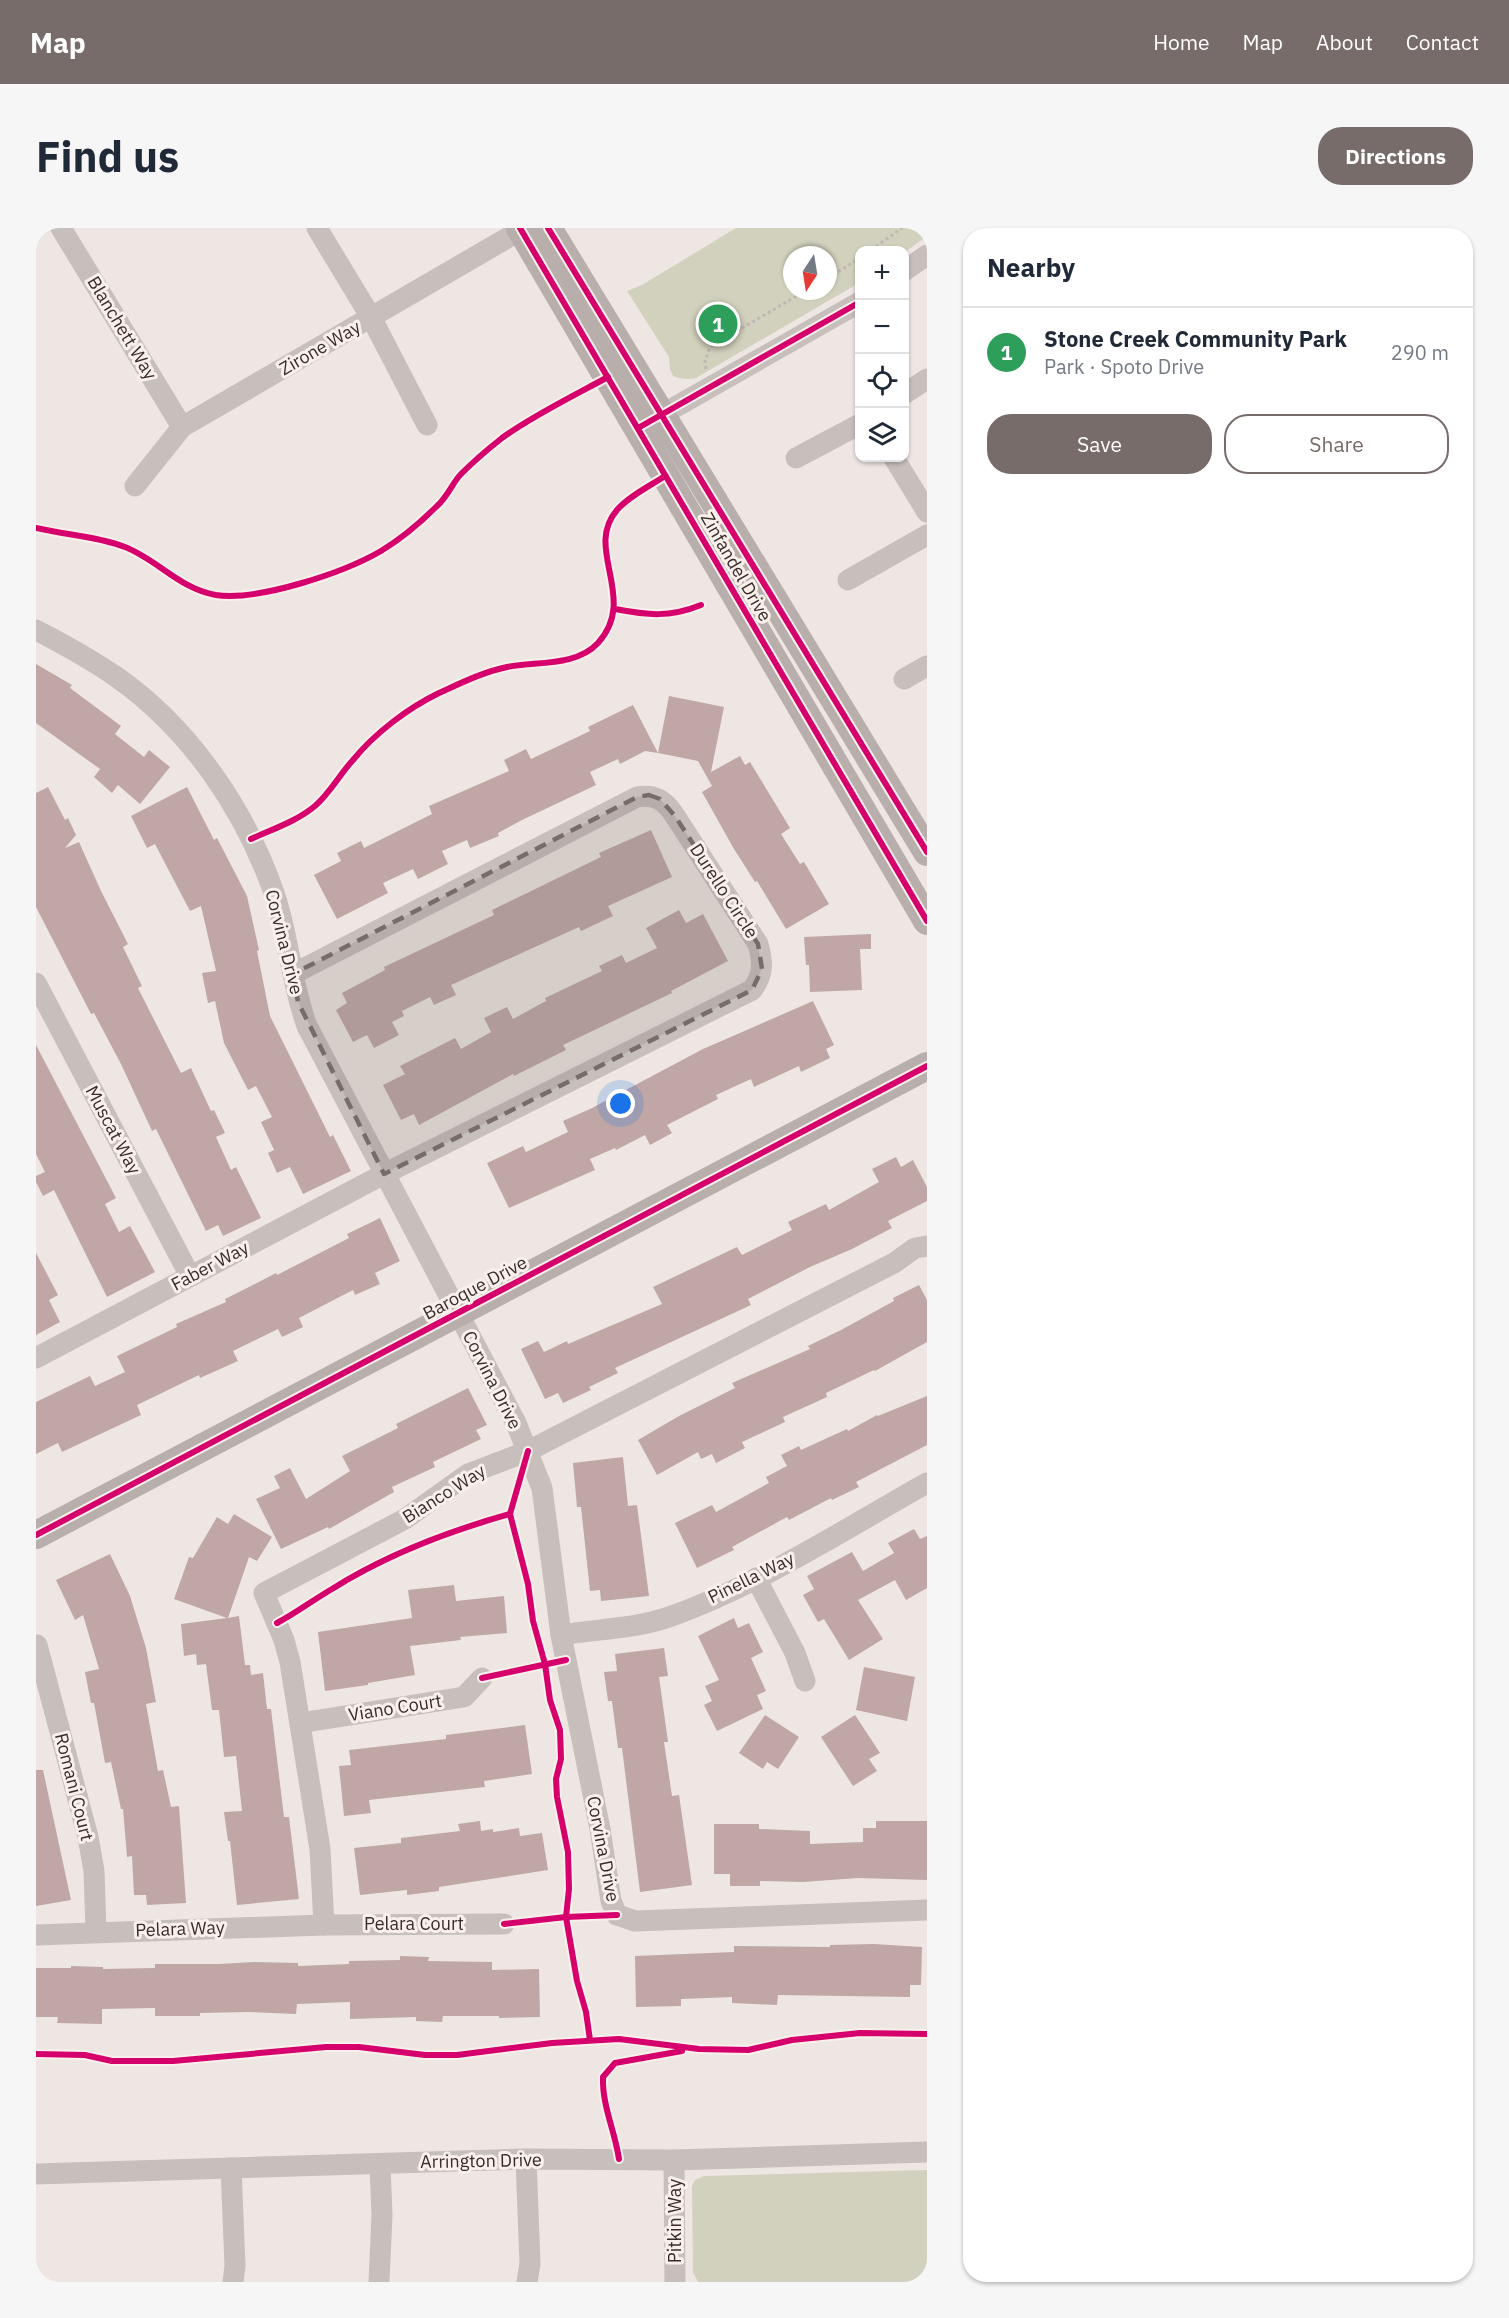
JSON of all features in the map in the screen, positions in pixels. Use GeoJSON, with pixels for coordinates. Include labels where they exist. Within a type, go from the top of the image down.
{"type":"FeatureCollection","features":[{"type":"Feature","properties":{"kind":"street","name":"Blanchett Way"},"geometry":{"type":"LineString","coordinates":[[61,228],[182,427]]}},
{"type":"Feature","properties":{"kind":"street"},"geometry":{"type":"LineString","coordinates":[[317,228],[372,319],[427,425]]}},
{"type":"Feature","properties":{"kind":"street","name":"Zirone Way"},"geometry":{"type":"LineString","coordinates":[[135,486],[182,427],[530,229]]}},
{"type":"Feature","properties":{"kind":"street","name":"Zinfandel Drive"},"geometry":{"type":"LineString","coordinates":[[530,229],[649,422],[927,852]]}},
{"type":"Feature","properties":{"kind":"street"},"geometry":{"type":"LineString","coordinates":[[909,268],[927,255]]}},
{"type":"Feature","properties":{"kind":"street"},"geometry":{"type":"LineString","coordinates":[[649,422],[855,305]]}},
{"type":"Feature","properties":{"kind":"street"},"geometry":{"type":"LineString","coordinates":[[909,391],[927,379]]}},
{"type":"Feature","properties":{"kind":"street","name":"Zinfandel Drive"},"geometry":{"type":"LineString","coordinates":[[649,422],[865,816],[927,921]]}},
{"type":"Feature","properties":{"kind":"street"},"geometry":{"type":"LineString","coordinates":[[796,458],[855,427]]}},
{"type":"Feature","properties":{"kind":"street"},"geometry":{"type":"LineString","coordinates":[[896,462],[927,512]]}},
{"type":"Feature","properties":{"kind":"street"},"geometry":{"type":"LineString","coordinates":[[848,580],[927,535]]}},
{"type":"Feature","properties":{"kind":"street","name":"Corvina Drive"},"geometry":{"type":"LineString","coordinates":[[36,630],[78,652],[120,680],[170,724],[203,761],[234,807],[255,847],[274,893],[298,1002],[307,1026],[516,1423],[542,1488],[561,1635],[600,1829],[611,1901],[617,1915],[635,1921],[927,1910]]}},
{"type":"Feature","properties":{"kind":"street"},"geometry":{"type":"LineString","coordinates":[[904,679],[927,666]]}},
{"type":"Feature","properties":{"kind":"street","name":"Durello Circle"},"geometry":{"type":"LineString","coordinates":[[293,974],[637,797],[649,795],[660,799],[670,808],[758,944],[762,969],[759,981],[752,990],[384,1174]]}},
{"type":"Feature","properties":{"kind":"street"},"geometry":{"type":"LineString","coordinates":[[865,816],[900,848],[927,885]]}},
{"type":"Feature","properties":{"kind":"street","name":"Muscat Way"},"geometry":{"type":"LineString","coordinates":[[36,983],[190,1276]]}},
{"type":"Feature","properties":{"kind":"street","name":"Baroque Drive"},"geometry":{"type":"LineString","coordinates":[[36,1535],[927,1066]]}},
{"type":"Feature","properties":{"kind":"street","name":"Faber Way"},"geometry":{"type":"LineString","coordinates":[[36,1358],[384,1174]]}},
{"type":"Feature","properties":{"kind":"street","name":"Bianco Way"},"geometry":{"type":"LineString","coordinates":[[324,1925],[320,1849],[290,1662],[284,1640],[264,1593],[405,1519],[468,1474],[528,1451],[894,1263],[915,1248],[927,1246]]}},
{"type":"Feature","properties":{"kind":"street","name":"Pinella Way"},"geometry":{"type":"LineString","coordinates":[[561,1635],[632,1627],[669,1617],[756,1578],[927,1483]]}},
{"type":"Feature","properties":{"kind":"street"},"geometry":{"type":"LineString","coordinates":[[756,1578],[795,1653],[805,1681]]}},
{"type":"Feature","properties":{"kind":"street","name":"Romani Court"},"geometry":{"type":"LineString","coordinates":[[37,1645],[88,1837],[94,1870],[96,1931]]}},
{"type":"Feature","properties":{"kind":"street","name":"Viano Court"},"geometry":{"type":"LineString","coordinates":[[300,1723],[464,1697],[482,1678]]}},
{"type":"Feature","properties":{"kind":"street","name":"Pelara Court"},"geometry":{"type":"LineString","coordinates":[[324,1925],[504,1924]]}},
{"type":"Feature","properties":{"kind":"street","name":"Pelara Way"},"geometry":{"type":"LineString","coordinates":[[36,1935],[96,1931],[324,1925]]}},
{"type":"Feature","properties":{"kind":"street","name":"Arrington Drive"},"geometry":{"type":"LineString","coordinates":[[36,2174],[526,2159],[674,2160],[927,2152]]}},
{"type":"Feature","properties":{"kind":"street"},"geometry":{"type":"LineString","coordinates":[[526,2159],[530,2263],[527,2282]]}},
{"type":"Feature","properties":{"kind":"street","name":"Pitkin Way"},"geometry":{"type":"LineString","coordinates":[[674,2160],[675,2282]]}},
{"type":"Feature","properties":{"kind":"street"},"geometry":{"type":"LineString","coordinates":[[379,2282],[382,2215],[380,2164]]}},
{"type":"Feature","properties":{"kind":"street"},"geometry":{"type":"LineString","coordinates":[[231,2168],[236,2266],[233,2282]]}},
{"type":"Feature","properties":{"kind":"path"},"geometry":{"type":"LineString","coordinates":[[877,246],[902,228]]}},
{"type":"Feature","properties":{"kind":"path"},"geometry":{"type":"LineString","coordinates":[[837,272],[855,261]]}},
{"type":"Feature","properties":{"kind":"path"},"geometry":{"type":"LineString","coordinates":[[711,388],[705,361],[710,348],[790,300]]}},
{"type":"Feature","properties":{"kind":"highlighted area"},"geometry":{"type":"Polygon","coordinates":[[[649,795],[660,799],[675,816],[758,944],[762,969],[752,990],[384,1174],[298,1002],[293,974],[637,797],[649,795]]]}},
{"type":"Feature","properties":{"kind":"green space"},"geometry":{"type":"Polygon","coordinates":[[[736,228],[927,228],[927,236],[909,249],[909,246],[855,246],[855,285],[837,296],[837,246],[783,246],[783,300],[830,300],[696,378],[684,379],[673,376],[669,357],[627,291],[642,285],[736,228]]]}},
{"type":"Feature","properties":{"kind":"green space"},"geometry":{"type":"Polygon","coordinates":[[[927,2170],[927,2282],[698,2282],[693,2272],[692,2186],[695,2180],[704,2176],[927,2170]]]}},
{"type":"Feature","properties":{"kind":"building"},"geometry":{"type":"Polygon","coordinates":[[[36,664],[72,685],[70,688],[121,726],[115,734],[144,757],[149,750],[170,767],[140,804],[118,785],[112,793],[94,777],[100,769],[36,723],[36,664]]]}},
{"type":"Feature","properties":{"kind":"building"},"geometry":{"type":"Polygon","coordinates":[[[669,696],[724,707],[711,772],[740,756],[745,765],[750,762],[790,828],[781,834],[800,864],[804,862],[829,904],[786,929],[757,881],[755,882],[734,849],[702,792],[712,786],[698,761],[658,753],[669,696]]]}},
{"type":"Feature","properties":{"kind":"building"},"geometry":{"type":"Polygon","coordinates":[[[633,705],[658,753],[645,751],[620,764],[618,759],[590,772],[596,785],[522,820],[498,833],[499,836],[470,848],[467,840],[442,851],[448,864],[418,879],[413,869],[383,883],[388,893],[337,919],[314,875],[341,861],[337,853],[361,841],[364,848],[432,814],[429,806],[509,771],[504,760],[526,749],[531,759],[590,731],[588,727],[633,705]]]}},
{"type":"Feature","properties":{"kind":"building"},"geometry":{"type":"Polygon","coordinates":[[[48,787],[65,820],[68,818],[76,835],[65,848],[79,842],[128,944],[123,947],[142,986],[138,988],[181,1073],[191,1068],[211,1111],[214,1110],[225,1133],[216,1137],[231,1170],[236,1167],[261,1218],[223,1236],[218,1225],[206,1231],[156,1129],[152,1131],[121,1064],[94,1013],[91,1014],[36,907],[36,793],[48,787]]]}},
{"type":"Feature","properties":{"kind":"building"},"geometry":{"type":"Polygon","coordinates":[[[187,787],[214,840],[217,838],[247,896],[270,1016],[330,1137],[333,1135],[351,1171],[303,1194],[290,1167],[277,1173],[268,1153],[274,1150],[261,1122],[272,1117],[256,1086],[248,1090],[224,1043],[215,1001],[208,1003],[202,973],[216,971],[201,906],[190,911],[155,844],[147,848],[131,816],[187,787]]]}},
{"type":"Feature","properties":{"kind":"building"},"geometry":{"type":"Polygon","coordinates":[[[651,830],[672,877],[608,906],[613,916],[581,931],[579,927],[451,985],[456,995],[434,1005],[430,997],[402,1011],[404,1016],[392,1022],[399,1035],[374,1048],[367,1035],[353,1042],[336,1010],[347,1003],[342,993],[385,970],[384,967],[494,915],[492,910],[601,857],[599,853],[651,830]]]}},
{"type":"Feature","properties":{"kind":"building"},"geometry":{"type":"Polygon","coordinates":[[[679,910],[686,923],[703,914],[728,961],[671,991],[672,993],[563,1045],[566,1050],[514,1076],[513,1074],[419,1125],[414,1114],[401,1120],[383,1085],[405,1074],[400,1066],[455,1038],[461,1049],[491,1032],[484,1018],[507,1007],[513,1019],[546,1001],[545,998],[602,971],[599,966],[622,955],[626,963],[657,948],[646,928],[679,910]]]}},
{"type":"Feature","properties":{"kind":"building"},"geometry":{"type":"Polygon","coordinates":[[[871,934],[871,949],[860,949],[862,990],[810,992],[809,965],[806,965],[804,937],[871,934]]]}},
{"type":"Feature","properties":{"kind":"building"},"geometry":{"type":"Polygon","coordinates":[[[813,1001],[834,1045],[826,1049],[830,1058],[801,1072],[799,1066],[754,1087],[751,1079],[716,1095],[718,1099],[667,1125],[672,1133],[650,1145],[645,1135],[616,1150],[615,1148],[590,1159],[595,1170],[509,1208],[487,1163],[523,1146],[526,1152],[568,1132],[563,1121],[703,1049],[813,1001]]]}},
{"type":"Feature","properties":{"kind":"building"},"geometry":{"type":"Polygon","coordinates":[[[36,1045],[116,1198],[105,1204],[119,1232],[130,1226],[155,1272],[107,1297],[54,1190],[43,1196],[36,1182],[36,1176],[45,1172],[36,1154],[36,1045]]]}},
{"type":"Feature","properties":{"kind":"building"},"geometry":{"type":"Polygon","coordinates":[[[896,1157],[901,1167],[913,1160],[927,1187],[927,1201],[888,1221],[892,1228],[748,1299],[751,1305],[615,1368],[618,1373],[589,1387],[591,1390],[563,1403],[558,1393],[545,1399],[521,1349],[538,1341],[544,1352],[662,1304],[653,1287],[737,1247],[742,1255],[792,1230],[788,1222],[826,1204],[829,1210],[879,1182],[872,1169],[896,1157]]]}},
{"type":"Feature","properties":{"kind":"building"},"geometry":{"type":"Polygon","coordinates":[[[380,1218],[400,1261],[375,1273],[380,1284],[355,1295],[353,1290],[299,1318],[303,1327],[282,1337],[278,1329],[233,1351],[238,1361],[200,1378],[199,1375],[137,1405],[141,1415],[62,1452],[58,1443],[36,1454],[36,1402],[90,1376],[95,1386],[125,1372],[117,1356],[177,1327],[176,1324],[226,1302],[225,1299],[276,1273],[277,1275],[349,1238],[347,1234],[380,1218]]]}},
{"type":"Feature","properties":{"kind":"building"},"geometry":{"type":"Polygon","coordinates":[[[36,1253],[58,1295],[49,1300],[60,1322],[36,1335],[36,1253]]]}},
{"type":"Feature","properties":{"kind":"building"},"geometry":{"type":"Polygon","coordinates":[[[919,1285],[927,1300],[927,1342],[875,1371],[826,1393],[827,1397],[783,1417],[785,1422],[742,1442],[745,1448],[716,1463],[712,1454],[701,1459],[698,1452],[657,1475],[638,1440],[735,1388],[732,1383],[810,1349],[808,1346],[894,1301],[893,1298],[919,1285]]]}},
{"type":"Feature","properties":{"kind":"building"},"geometry":{"type":"Polygon","coordinates":[[[468,1388],[487,1425],[476,1430],[481,1439],[433,1462],[435,1467],[392,1487],[394,1492],[329,1529],[328,1527],[281,1549],[256,1499],[280,1488],[274,1476],[290,1468],[306,1499],[350,1471],[342,1456],[398,1428],[396,1424],[468,1388]]]}},
{"type":"Feature","properties":{"kind":"building"},"geometry":{"type":"Polygon","coordinates":[[[927,1396],[927,1445],[856,1482],[859,1487],[832,1500],[831,1498],[789,1520],[787,1517],[732,1547],[734,1550],[697,1568],[675,1523],[712,1505],[716,1512],[769,1483],[766,1477],[787,1466],[781,1455],[799,1446],[801,1450],[847,1429],[848,1431],[877,1415],[927,1396]]]}},
{"type":"Feature","properties":{"kind":"building"},"geometry":{"type":"Polygon","coordinates":[[[623,1457],[628,1506],[637,1505],[649,1596],[601,1601],[600,1590],[590,1591],[581,1507],[577,1507],[573,1463],[623,1457]]]}},
{"type":"Feature","properties":{"kind":"building"},"geometry":{"type":"Polygon","coordinates":[[[234,1514],[272,1537],[257,1561],[249,1557],[228,1618],[239,1616],[245,1665],[250,1665],[251,1675],[263,1673],[267,1709],[271,1709],[284,1817],[289,1817],[299,1899],[237,1905],[230,1841],[228,1841],[224,1812],[242,1811],[236,1756],[224,1757],[219,1710],[212,1710],[206,1664],[197,1665],[196,1654],[184,1656],[181,1624],[227,1618],[174,1599],[189,1557],[193,1558],[217,1517],[228,1524],[234,1514]]]}},
{"type":"Feature","properties":{"kind":"building"},"geometry":{"type":"Polygon","coordinates":[[[914,1529],[920,1539],[927,1536],[927,1588],[906,1600],[895,1580],[858,1600],[883,1639],[849,1660],[824,1619],[818,1622],[803,1595],[814,1589],[807,1576],[852,1552],[863,1571],[894,1553],[888,1543],[914,1529]]]}},
{"type":"Feature","properties":{"kind":"building"},"geometry":{"type":"Polygon","coordinates":[[[110,1554],[130,1596],[146,1648],[156,1702],[146,1704],[158,1771],[163,1770],[171,1807],[179,1806],[186,1903],[147,1905],[146,1895],[134,1895],[132,1856],[127,1857],[123,1809],[121,1809],[111,1762],[105,1763],[94,1703],[91,1703],[85,1672],[99,1669],[83,1615],[75,1620],[56,1580],[110,1554]]]}},
{"type":"Feature","properties":{"kind":"building"},"geometry":{"type":"Polygon","coordinates":[[[454,1585],[456,1601],[504,1596],[507,1633],[460,1637],[461,1640],[410,1646],[415,1675],[325,1691],[318,1632],[412,1618],[408,1590],[454,1585]]]}},
{"type":"Feature","properties":{"kind":"building"},"geometry":{"type":"Polygon","coordinates":[[[734,1618],[738,1628],[749,1623],[763,1652],[751,1658],[766,1691],[757,1695],[763,1709],[717,1731],[704,1705],[712,1701],[705,1686],[719,1680],[698,1636],[734,1618]]]}},
{"type":"Feature","properties":{"kind":"building"},"geometry":{"type":"Polygon","coordinates":[[[664,1648],[668,1676],[659,1677],[668,1742],[664,1742],[672,1796],[679,1795],[692,1885],[640,1892],[622,1748],[618,1748],[612,1701],[608,1701],[604,1672],[617,1671],[615,1654],[664,1648]]]}},
{"type":"Feature","properties":{"kind":"building"},"geometry":{"type":"Polygon","coordinates":[[[864,1667],[915,1677],[907,1721],[856,1710],[864,1667]]]}},
{"type":"Feature","properties":{"kind":"building"},"geometry":{"type":"Polygon","coordinates":[[[765,1715],[799,1737],[778,1769],[767,1762],[763,1769],[739,1753],[765,1715]]]}},
{"type":"Feature","properties":{"kind":"building"},"geometry":{"type":"Polygon","coordinates":[[[855,1715],[880,1753],[869,1759],[877,1771],[853,1786],[821,1737],[855,1715]]]}},
{"type":"Feature","properties":{"kind":"building"},"geometry":{"type":"Polygon","coordinates":[[[525,1725],[532,1774],[484,1781],[485,1787],[369,1800],[371,1813],[344,1816],[339,1766],[351,1765],[349,1750],[446,1739],[446,1735],[525,1725]]]}},
{"type":"Feature","properties":{"kind":"building"},"geometry":{"type":"Polygon","coordinates":[[[36,1770],[43,1770],[71,1900],[36,1906],[36,1770]]]}},
{"type":"Feature","properties":{"kind":"building"},"geometry":{"type":"Polygon","coordinates":[[[480,1821],[481,1831],[493,1829],[493,1832],[519,1828],[520,1836],[542,1833],[548,1870],[439,1887],[439,1891],[407,1895],[407,1890],[360,1895],[354,1848],[401,1843],[401,1838],[460,1831],[458,1824],[480,1821]]]}},
{"type":"Feature","properties":{"kind":"building"},"geometry":{"type":"Polygon","coordinates":[[[876,1821],[927,1821],[927,1880],[858,1878],[803,1882],[760,1881],[760,1886],[730,1886],[730,1874],[714,1874],[714,1824],[759,1824],[759,1829],[810,1831],[810,1844],[863,1842],[863,1828],[876,1828],[876,1821]]]}},
{"type":"Feature","properties":{"kind":"building"},"geometry":{"type":"Polygon","coordinates":[[[874,1944],[922,1947],[921,1985],[910,1985],[910,1997],[778,1995],[777,2005],[732,2003],[732,1997],[681,1999],[681,2006],[636,2007],[635,1956],[734,1952],[734,1946],[830,1947],[830,1945],[874,1944]]]}},
{"type":"Feature","properties":{"kind":"building"},"geometry":{"type":"Polygon","coordinates":[[[400,1956],[429,1957],[428,1961],[492,1962],[492,1970],[539,1969],[540,2017],[443,2016],[442,2022],[416,2021],[416,2017],[350,2019],[350,2002],[297,2004],[296,2014],[248,2012],[200,2013],[200,2016],[155,2016],[155,2008],[102,2009],[102,2024],[57,2023],[58,2017],[36,2017],[36,1968],[71,1968],[71,1966],[103,1967],[103,1969],[155,1968],[155,1964],[253,1962],[298,1963],[298,1966],[349,1964],[349,1961],[400,1960],[400,1956]]]}},
{"type":"Feature","properties":{"kind":"cycle path"},"geometry":{"type":"LineString","coordinates":[[520,228],[927,921]]}},
{"type":"Feature","properties":{"kind":"cycle path"},"geometry":{"type":"LineString","coordinates":[[548,228],[927,852]]}},
{"type":"Feature","properties":{"kind":"cycle path"},"geometry":{"type":"LineString","coordinates":[[638,428],[855,305]]}},
{"type":"Feature","properties":{"kind":"cycle path"},"geometry":{"type":"LineString","coordinates":[[36,528],[103,540],[125,547],[148,559],[180,581],[203,592],[234,596],[277,590],[345,568],[381,551],[431,512],[461,474],[502,438],[540,414],[608,377]]}},
{"type":"Feature","properties":{"kind":"cycle path"},"geometry":{"type":"LineString","coordinates":[[251,839],[293,820],[315,806],[371,740],[427,699],[489,672],[518,665],[567,660],[589,651],[598,643],[609,626],[613,609],[613,591],[605,541],[608,525],[622,505],[665,476]]}},
{"type":"Feature","properties":{"kind":"cycle path"},"geometry":{"type":"LineString","coordinates":[[615,609],[637,613],[668,614],[701,605]]}},
{"type":"Feature","properties":{"kind":"cycle path"},"geometry":{"type":"LineString","coordinates":[[36,1535],[927,1066]]}},
{"type":"Feature","properties":{"kind":"cycle path"},"geometry":{"type":"LineString","coordinates":[[528,1451],[510,1514],[528,1584],[533,1621],[545,1664],[550,1700],[560,1730],[561,1759],[556,1779],[557,1797],[568,1852],[569,1889],[566,1917],[590,2040]]}},
{"type":"Feature","properties":{"kind":"cycle path"},"geometry":{"type":"LineString","coordinates":[[277,1623],[374,1565],[441,1536],[510,1514]]}},
{"type":"Feature","properties":{"kind":"cycle path"},"geometry":{"type":"LineString","coordinates":[[482,1678],[566,1660]]}},
{"type":"Feature","properties":{"kind":"cycle path"},"geometry":{"type":"LineString","coordinates":[[504,1924],[566,1917],[617,1915]]}},
{"type":"Feature","properties":{"kind":"cycle path"},"geometry":{"type":"LineString","coordinates":[[36,2054],[85,2055],[112,2061],[173,2061],[326,2047],[359,2047],[425,2055],[457,2055],[552,2043],[619,2039],[699,2049],[748,2050],[792,2040],[860,2033],[927,2034]]}},
{"type":"Feature","properties":{"kind":"cycle path"},"geometry":{"type":"LineString","coordinates":[[619,2159],[603,2088],[603,2077],[615,2063],[682,2051]]}},
{"type":"Feature","properties":{"kind":"place","name":"Stone Creek Community Park"},"geometry":{"type":"Point","coordinates":[718,324]}}]}
